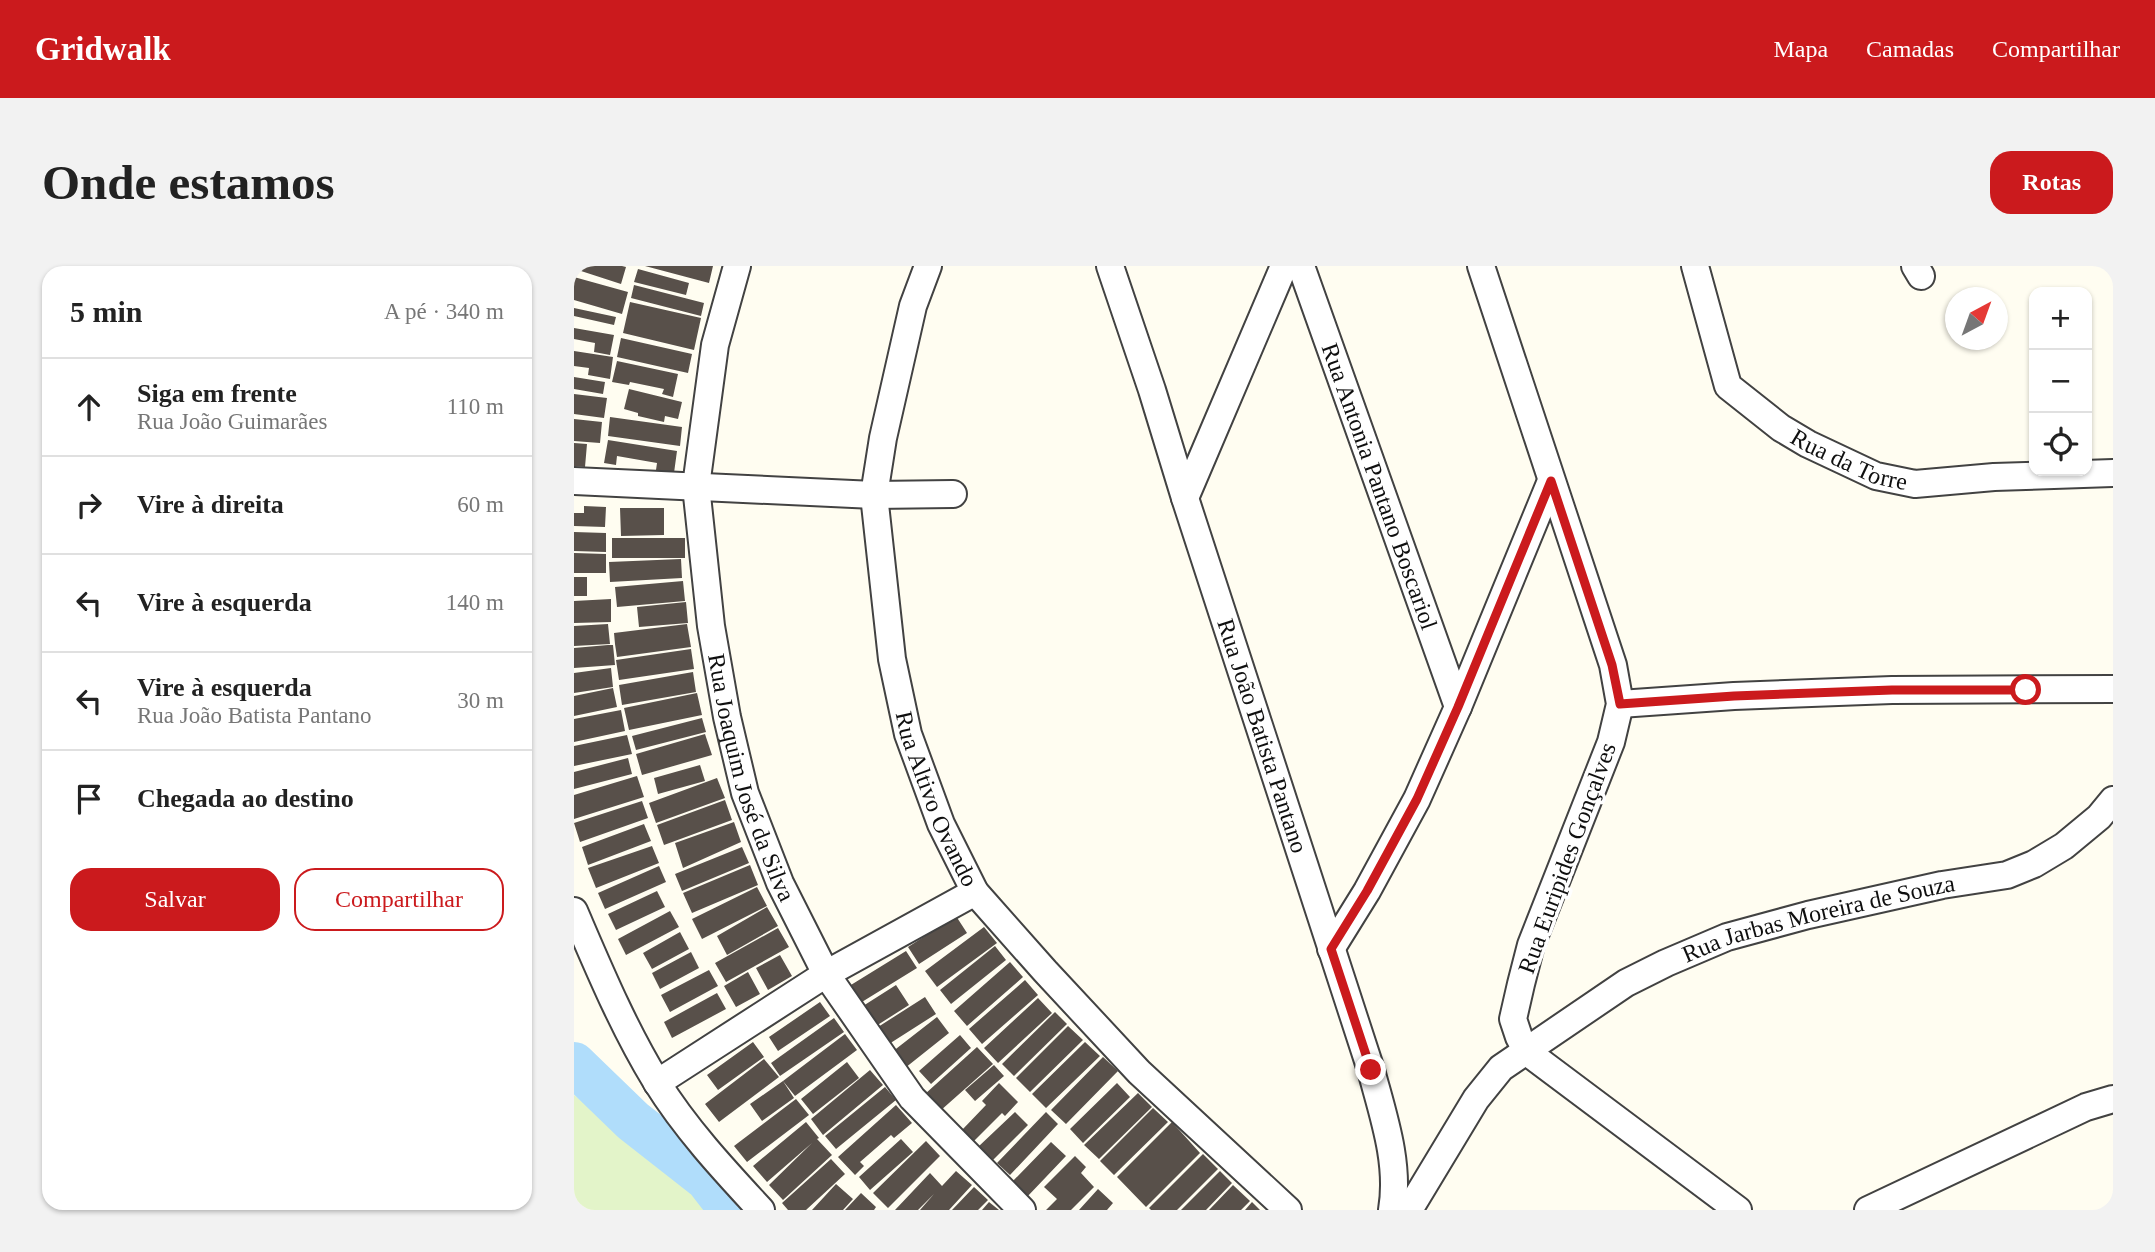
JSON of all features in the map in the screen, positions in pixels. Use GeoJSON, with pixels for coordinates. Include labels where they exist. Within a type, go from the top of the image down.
{"type":"FeatureCollection","features":[{"type":"Feature","properties":{"kind":"street","name":"Rua Joaquim José da Silva"},"geometry":{"type":"LineString","coordinates":[[737,266],[716,345],[696,486],[711,626],[727,717],[745,793],[780,883],[826,974],[912,1098],[1022,1210]]}},
{"type":"Feature","properties":{"kind":"street","name":"Rua Altivo Ovando"},"geometry":{"type":"LineString","coordinates":[[928,266],[913,306],[883,438],[874,495],[892,659],[908,734],[941,824],[975,892],[1139,1072],[1288,1210]]}},
{"type":"Feature","properties":{"kind":"street","name":"Rua João Batista Pantano"},"geometry":{"type":"LineString","coordinates":[[1110,266],[1371,1070],[1389,1139],[1395,1195],[1392,1210]]}},
{"type":"Feature","properties":{"kind":"street"},"geometry":{"type":"LineString","coordinates":[[1185,498],[1284,266]]}},
{"type":"Feature","properties":{"kind":"street","name":"Rua Antonia Pantano Boscariol"},"geometry":{"type":"LineString","coordinates":[[1301,266],[1458,707]]}},
{"type":"Feature","properties":{"kind":"street"},"geometry":{"type":"LineString","coordinates":[[1481,266],[1612,665],[1620,704],[1734,696],[1892,690],[2113,689]]}},
{"type":"Feature","properties":{"kind":"street","name":"Rua da Torre"},"geometry":{"type":"LineString","coordinates":[[1695,266],[1728,386],[1781,428],[1808,444],[1876,476],[1915,484],[1994,477],[2113,473]]}},
{"type":"Feature","properties":{"kind":"street"},"geometry":{"type":"LineString","coordinates":[[574,481],[874,495],[953,494]]}},
{"type":"Feature","properties":{"kind":"street"},"geometry":{"type":"LineString","coordinates":[[1331,949],[1367,891],[1417,799],[1551,481]]}},
{"type":"Feature","properties":{"kind":"street","name":"Rua Euripides Gonçalves"},"geometry":{"type":"LineString","coordinates":[[1527,1052],[1513,1019],[1531,945],[1611,742],[1620,704]]}},
{"type":"Feature","properties":{"kind":"street","name":"Rua Jarbas Moreira de Souza"},"geometry":{"type":"LineString","coordinates":[[1409,1210],[1476,1099],[1501,1068],[1626,983],[1727,937],[1808,915],[1942,885],[2007,875],[2035,864],[2064,846],[2099,817],[2113,800]]}},
{"type":"Feature","properties":{"kind":"street"},"geometry":{"type":"LineString","coordinates":[[657,1083],[826,974],[975,892]]}},
{"type":"Feature","properties":{"kind":"street"},"geometry":{"type":"LineString","coordinates":[[574,911],[632,1040],[657,1083],[701,1144],[761,1210]]}},
{"type":"Feature","properties":{"kind":"street"},"geometry":{"type":"LineString","coordinates":[[1527,1052],[1738,1210]]}},
{"type":"Feature","properties":{"kind":"street"},"geometry":{"type":"LineString","coordinates":[[1868,1210],[2086,1107],[2113,1099]]}},
{"type":"Feature","properties":{"kind":"green space"},"geometry":{"type":"Polygon","coordinates":[[[574,1095],[718,1210],[574,1210],[574,1095]]]}},
{"type":"Feature","properties":{"kind":"building"},"geometry":{"type":"Polygon","coordinates":[[[583,266],[626,267],[621,284],[581,271],[583,266]]]}},
{"type":"Feature","properties":{"kind":"building"},"geometry":{"type":"Polygon","coordinates":[[[645,266],[713,266],[709,283],[645,266]]]}},
{"type":"Feature","properties":{"kind":"building"},"geometry":{"type":"Polygon","coordinates":[[[638,269],[689,283],[686,295],[634,282],[638,269]]]}},
{"type":"Feature","properties":{"kind":"building"},"geometry":{"type":"Polygon","coordinates":[[[574,277],[628,292],[622,314],[574,300],[574,277]]]}},
{"type":"Feature","properties":{"kind":"building"},"geometry":{"type":"Polygon","coordinates":[[[634,285],[704,303],[701,316],[631,298],[634,285]]]}},
{"type":"Feature","properties":{"kind":"building"},"geometry":{"type":"Polygon","coordinates":[[[630,302],[701,318],[694,350],[623,333],[630,302]]]}},
{"type":"Feature","properties":{"kind":"building"},"geometry":{"type":"Polygon","coordinates":[[[574,308],[616,317],[614,325],[574,316],[574,308]]]}},
{"type":"Feature","properties":{"kind":"building"},"geometry":{"type":"Polygon","coordinates":[[[574,328],[614,335],[610,355],[594,352],[595,343],[574,339],[574,328]]]}},
{"type":"Feature","properties":{"kind":"building"},"geometry":{"type":"Polygon","coordinates":[[[621,338],[692,354],[688,373],[617,357],[621,338]]]}},
{"type":"Feature","properties":{"kind":"building"},"geometry":{"type":"Polygon","coordinates":[[[574,351],[613,357],[610,379],[588,375],[589,368],[574,366],[574,351]]]}},
{"type":"Feature","properties":{"kind":"building"},"geometry":{"type":"Polygon","coordinates":[[[617,361],[678,374],[673,397],[662,394],[664,389],[630,382],[629,385],[612,382],[617,361]]]}},
{"type":"Feature","properties":{"kind":"building"},"geometry":{"type":"Polygon","coordinates":[[[574,377],[605,382],[603,394],[574,389],[574,377]]]}},
{"type":"Feature","properties":{"kind":"building"},"geometry":{"type":"Polygon","coordinates":[[[629,389],[682,402],[678,419],[665,416],[664,422],[638,416],[638,413],[624,409],[629,389]]]}},
{"type":"Feature","properties":{"kind":"building"},"geometry":{"type":"Polygon","coordinates":[[[574,394],[607,398],[604,418],[574,414],[574,394]]]}},
{"type":"Feature","properties":{"kind":"building"},"geometry":{"type":"Polygon","coordinates":[[[610,417],[682,427],[680,446],[608,436],[610,417]]]}},
{"type":"Feature","properties":{"kind":"building"},"geometry":{"type":"Polygon","coordinates":[[[574,419],[602,422],[600,443],[574,441],[574,419]]]}},
{"type":"Feature","properties":{"kind":"building"},"geometry":{"type":"Polygon","coordinates":[[[608,440],[677,451],[674,473],[656,470],[657,463],[617,456],[616,465],[604,463],[608,440]]]}},
{"type":"Feature","properties":{"kind":"building"},"geometry":{"type":"Polygon","coordinates":[[[574,443],[587,444],[585,467],[574,466],[574,443]]]}},
{"type":"Feature","properties":{"kind":"building"},"geometry":{"type":"Polygon","coordinates":[[[584,506],[606,507],[605,527],[574,526],[574,513],[584,513],[584,506]]]}},
{"type":"Feature","properties":{"kind":"building"},"geometry":{"type":"Polygon","coordinates":[[[620,508],[664,508],[664,535],[621,536],[620,508]]]}},
{"type":"Feature","properties":{"kind":"building"},"geometry":{"type":"Polygon","coordinates":[[[574,532],[606,533],[606,552],[574,551],[574,532]]]}},
{"type":"Feature","properties":{"kind":"building"},"geometry":{"type":"Polygon","coordinates":[[[612,538],[685,538],[685,558],[612,558],[612,538]]]}},
{"type":"Feature","properties":{"kind":"building"},"geometry":{"type":"Polygon","coordinates":[[[574,553],[606,554],[606,573],[574,573],[574,553]]]}},
{"type":"Feature","properties":{"kind":"building"},"geometry":{"type":"Polygon","coordinates":[[[681,559],[682,578],[610,582],[609,562],[681,559]]]}},
{"type":"Feature","properties":{"kind":"building"},"geometry":{"type":"Polygon","coordinates":[[[574,577],[587,577],[587,596],[574,596],[574,577]]]}},
{"type":"Feature","properties":{"kind":"building"},"geometry":{"type":"Polygon","coordinates":[[[683,581],[685,601],[617,607],[615,587],[683,581]]]}},
{"type":"Feature","properties":{"kind":"building"},"geometry":{"type":"Polygon","coordinates":[[[611,599],[611,622],[574,623],[574,601],[611,599]]]}},
{"type":"Feature","properties":{"kind":"building"},"geometry":{"type":"Polygon","coordinates":[[[686,602],[688,623],[639,627],[637,607],[686,602]]]}},
{"type":"Feature","properties":{"kind":"building"},"geometry":{"type":"Polygon","coordinates":[[[608,624],[610,644],[574,646],[574,626],[608,624]]]}},
{"type":"Feature","properties":{"kind":"building"},"geometry":{"type":"Polygon","coordinates":[[[687,624],[691,647],[617,657],[614,633],[687,624]]]}},
{"type":"Feature","properties":{"kind":"building"},"geometry":{"type":"Polygon","coordinates":[[[613,645],[615,665],[574,668],[574,648],[613,645]]]}},
{"type":"Feature","properties":{"kind":"building"},"geometry":{"type":"Polygon","coordinates":[[[691,649],[694,669],[619,680],[616,660],[691,649]]]}},
{"type":"Feature","properties":{"kind":"building"},"geometry":{"type":"Polygon","coordinates":[[[611,668],[613,687],[574,693],[574,673],[611,668]]]}},
{"type":"Feature","properties":{"kind":"building"},"geometry":{"type":"Polygon","coordinates":[[[693,672],[696,692],[622,705],[619,685],[693,672]]]}},
{"type":"Feature","properties":{"kind":"building"},"geometry":{"type":"Polygon","coordinates":[[[613,688],[617,707],[574,716],[574,696],[613,688]]]}},
{"type":"Feature","properties":{"kind":"building"},"geometry":{"type":"Polygon","coordinates":[[[697,693],[702,715],[629,730],[624,708],[697,693]]]}},
{"type":"Feature","properties":{"kind":"building"},"geometry":{"type":"Polygon","coordinates":[[[621,710],[625,731],[574,742],[574,719],[621,710]]]}},
{"type":"Feature","properties":{"kind":"building"},"geometry":{"type":"Polygon","coordinates":[[[702,718],[706,732],[636,750],[632,736],[702,718]]]}},
{"type":"Feature","properties":{"kind":"building"},"geometry":{"type":"Polygon","coordinates":[[[705,734],[712,755],[642,775],[636,754],[705,734]]]}},
{"type":"Feature","properties":{"kind":"building"},"geometry":{"type":"Polygon","coordinates":[[[627,735],[632,754],[574,766],[574,746],[627,735]]]}},
{"type":"Feature","properties":{"kind":"building"},"geometry":{"type":"Polygon","coordinates":[[[628,758],[632,774],[574,789],[574,772],[628,758]]]}},
{"type":"Feature","properties":{"kind":"building"},"geometry":{"type":"Polygon","coordinates":[[[700,765],[705,781],[658,794],[654,778],[700,765]]]}},
{"type":"Feature","properties":{"kind":"building"},"geometry":{"type":"Polygon","coordinates":[[[637,776],[644,797],[574,819],[574,795],[637,776]]]}},
{"type":"Feature","properties":{"kind":"building"},"geometry":{"type":"Polygon","coordinates":[[[717,778],[725,798],[656,823],[649,803],[717,778]]]}},
{"type":"Feature","properties":{"kind":"building"},"geometry":{"type":"Polygon","coordinates":[[[725,800],[732,820],[664,845],[657,825],[725,800]]]}},
{"type":"Feature","properties":{"kind":"building"},"geometry":{"type":"Polygon","coordinates":[[[642,801],[648,818],[580,842],[574,823],[642,801]]]}},
{"type":"Feature","properties":{"kind":"building"},"geometry":{"type":"Polygon","coordinates":[[[734,822],[741,842],[683,868],[675,843],[734,822]]]}},
{"type":"Feature","properties":{"kind":"building"},"geometry":{"type":"Polygon","coordinates":[[[644,824],[651,841],[588,865],[582,847],[644,824]]]}},
{"type":"Feature","properties":{"kind":"building"},"geometry":{"type":"Polygon","coordinates":[[[652,846],[659,863],[596,888],[588,868],[652,846]]]}},
{"type":"Feature","properties":{"kind":"building"},"geometry":{"type":"Polygon","coordinates":[[[742,847],[749,863],[682,891],[675,874],[742,847]]]}},
{"type":"Feature","properties":{"kind":"building"},"geometry":{"type":"Polygon","coordinates":[[[750,865],[758,885],[692,913],[683,893],[750,865]]]}},
{"type":"Feature","properties":{"kind":"building"},"geometry":{"type":"Polygon","coordinates":[[[659,866],[666,882],[605,909],[598,893],[659,866]]]}},
{"type":"Feature","properties":{"kind":"building"},"geometry":{"type":"Polygon","coordinates":[[[757,887],[767,906],[702,939],[692,919],[757,887]]]}},
{"type":"Feature","properties":{"kind":"building"},"geometry":{"type":"Polygon","coordinates":[[[657,891],[665,907],[616,930],[608,914],[657,891]]]}},
{"type":"Feature","properties":{"kind":"building"},"geometry":{"type":"Polygon","coordinates":[[[767,907],[778,926],[727,955],[717,936],[767,907]]]}},
{"type":"Feature","properties":{"kind":"building"},"geometry":{"type":"Polygon","coordinates":[[[670,911],[679,927],[626,955],[618,939],[670,911]]]}},
{"type":"Feature","properties":{"kind":"building"},"geometry":{"type":"Polygon","coordinates":[[[956,916],[967,933],[919,964],[908,947],[956,916]]]}},
{"type":"Feature","properties":{"kind":"building"},"geometry":{"type":"Polygon","coordinates":[[[984,927],[997,943],[937,987],[925,971],[984,927]]]}},
{"type":"Feature","properties":{"kind":"building"},"geometry":{"type":"Polygon","coordinates":[[[778,928],[789,947],[726,982],[715,963],[778,928]]]}},
{"type":"Feature","properties":{"kind":"building"},"geometry":{"type":"Polygon","coordinates":[[[680,932],[689,949],[652,969],[643,953],[680,932]]]}},
{"type":"Feature","properties":{"kind":"building"},"geometry":{"type":"Polygon","coordinates":[[[995,946],[1006,960],[951,1004],[940,990],[995,946]]]}},
{"type":"Feature","properties":{"kind":"building"},"geometry":{"type":"Polygon","coordinates":[[[906,951],[917,968],[857,1005],[846,988],[906,951]]]}},
{"type":"Feature","properties":{"kind":"building"},"geometry":{"type":"Polygon","coordinates":[[[691,952],[699,968],[660,989],[652,973],[691,952]]]}},
{"type":"Feature","properties":{"kind":"building"},"geometry":{"type":"Polygon","coordinates":[[[780,955],[792,976],[768,990],[756,968],[780,955]]]}},
{"type":"Feature","properties":{"kind":"building"},"geometry":{"type":"Polygon","coordinates":[[[1010,962],[1023,977],[967,1026],[954,1011],[1010,962]]]}},
{"type":"Feature","properties":{"kind":"building"},"geometry":{"type":"Polygon","coordinates":[[[709,970],[718,986],[670,1012],[661,995],[709,970]]]}},
{"type":"Feature","properties":{"kind":"building"},"geometry":{"type":"Polygon","coordinates":[[[748,972],[760,994],[736,1007],[724,986],[748,972]]]}},
{"type":"Feature","properties":{"kind":"building"},"geometry":{"type":"Polygon","coordinates":[[[1025,980],[1038,995],[982,1044],[969,1029],[1025,980]]]}},
{"type":"Feature","properties":{"kind":"building"},"geometry":{"type":"Polygon","coordinates":[[[896,985],[909,1005],[876,1026],[863,1006],[896,985]]]}},
{"type":"Feature","properties":{"kind":"building"},"geometry":{"type":"Polygon","coordinates":[[[717,993],[726,1009],[672,1038],[664,1022],[717,993]]]}},
{"type":"Feature","properties":{"kind":"building"},"geometry":{"type":"Polygon","coordinates":[[[925,997],[936,1014],[889,1044],[878,1027],[925,997]]]}},
{"type":"Feature","properties":{"kind":"building"},"geometry":{"type":"Polygon","coordinates":[[[1038,998],[1052,1013],[998,1063],[984,1048],[1038,998]]]}},
{"type":"Feature","properties":{"kind":"building"},"geometry":{"type":"Polygon","coordinates":[[[820,1002],[830,1016],[778,1051],[769,1037],[820,1002]]]}},
{"type":"Feature","properties":{"kind":"building"},"geometry":{"type":"Polygon","coordinates":[[[1055,1012],[1067,1024],[1014,1076],[1002,1064],[1055,1012]]]}},
{"type":"Feature","properties":{"kind":"building"},"geometry":{"type":"Polygon","coordinates":[[[937,1017],[949,1033],[905,1068],[892,1052],[937,1017]]]}},
{"type":"Feature","properties":{"kind":"building"},"geometry":{"type":"Polygon","coordinates":[[[834,1018],[844,1032],[780,1076],[771,1063],[834,1018]]]}},
{"type":"Feature","properties":{"kind":"building"},"geometry":{"type":"Polygon","coordinates":[[[1068,1026],[1083,1040],[1030,1092],[1016,1078],[1068,1026]]]}},
{"type":"Feature","properties":{"kind":"building"},"geometry":{"type":"Polygon","coordinates":[[[845,1034],[857,1050],[795,1096],[783,1081],[845,1034]]]}},
{"type":"Feature","properties":{"kind":"building"},"geometry":{"type":"Polygon","coordinates":[[[960,1035],[971,1048],[931,1084],[919,1071],[960,1035]]]}},
{"type":"Feature","properties":{"kind":"building"},"geometry":{"type":"Polygon","coordinates":[[[753,1042],[764,1057],[718,1090],[707,1075],[753,1042]]]}},
{"type":"Feature","properties":{"kind":"building"},"geometry":{"type":"Polygon","coordinates":[[[1085,1042],[1100,1056],[1046,1108],[1032,1094],[1085,1042]]]}},
{"type":"Feature","properties":{"kind":"building"},"geometry":{"type":"Polygon","coordinates":[[[977,1047],[993,1064],[940,1111],[925,1094],[977,1047]]]}},
{"type":"Feature","properties":{"kind":"building"},"geometry":{"type":"Polygon","coordinates":[[[1103,1057],[1118,1071],[1066,1124],[1051,1110],[1103,1057]]]}},
{"type":"Feature","properties":{"kind":"building"},"geometry":{"type":"Polygon","coordinates":[[[764,1059],[779,1077],[719,1122],[705,1104],[764,1059]]]}},
{"type":"Feature","properties":{"kind":"building"},"geometry":{"type":"Polygon","coordinates":[[[847,1062],[859,1078],[813,1114],[801,1099],[847,1062]]]}},
{"type":"Feature","properties":{"kind":"building"},"geometry":{"type":"Polygon","coordinates":[[[994,1065],[1004,1076],[975,1101],[965,1090],[994,1065]]]}},
{"type":"Feature","properties":{"kind":"building"},"geometry":{"type":"Polygon","coordinates":[[[870,1070],[883,1085],[823,1135],[811,1119],[870,1070]]]}},
{"type":"Feature","properties":{"kind":"building"},"geometry":{"type":"Polygon","coordinates":[[[783,1081],[794,1098],[762,1121],[750,1104],[783,1081]]]}},
{"type":"Feature","properties":{"kind":"building"},"geometry":{"type":"Polygon","coordinates":[[[999,1083],[1018,1102],[1005,1116],[1002,1113],[974,1141],[962,1130],[986,1105],[982,1101],[999,1083]]]}},
{"type":"Feature","properties":{"kind":"building"},"geometry":{"type":"Polygon","coordinates":[[[1117,1083],[1130,1097],[1083,1143],[1070,1129],[1117,1083]]]}},
{"type":"Feature","properties":{"kind":"building"},"geometry":{"type":"Polygon","coordinates":[[[885,1087],[896,1100],[836,1149],[825,1136],[885,1087]]]}},
{"type":"Feature","properties":{"kind":"building"},"geometry":{"type":"Polygon","coordinates":[[[1138,1093],[1152,1107],[1099,1159],[1084,1145],[1138,1093]]]}},
{"type":"Feature","properties":{"kind":"building"},"geometry":{"type":"Polygon","coordinates":[[[796,1099],[809,1115],[747,1162],[734,1146],[796,1099]]]}},
{"type":"Feature","properties":{"kind":"building"},"geometry":{"type":"Polygon","coordinates":[[[896,1105],[912,1123],[894,1138],[891,1135],[860,1162],[864,1166],[855,1175],[838,1157],[896,1105]]]}},
{"type":"Feature","properties":{"kind":"building"},"geometry":{"type":"Polygon","coordinates":[[[1153,1108],[1168,1122],[1114,1175],[1100,1161],[1153,1108]]]}},
{"type":"Feature","properties":{"kind":"building"},"geometry":{"type":"Polygon","coordinates":[[[1015,1112],[1028,1125],[992,1161],[978,1147],[1015,1112]]]}},
{"type":"Feature","properties":{"kind":"building"},"geometry":{"type":"Polygon","coordinates":[[[1046,1112],[1058,1124],[1010,1175],[997,1163],[1046,1112]]]}},
{"type":"Feature","properties":{"kind":"building"},"geometry":{"type":"Polygon","coordinates":[[[806,1122],[832,1155],[783,1200],[769,1185],[812,1143],[767,1182],[753,1166],[806,1122]]]}},
{"type":"Feature","properties":{"kind":"building"},"geometry":{"type":"Polygon","coordinates":[[[1172,1122],[1200,1153],[1146,1207],[1117,1177],[1172,1122]]]}},
{"type":"Feature","properties":{"kind":"building"},"geometry":{"type":"Polygon","coordinates":[[[901,1139],[913,1152],[870,1190],[859,1177],[901,1139]]]}},
{"type":"Feature","properties":{"kind":"building"},"geometry":{"type":"Polygon","coordinates":[[[926,1141],[940,1156],[888,1208],[873,1193],[926,1141]]]}},
{"type":"Feature","properties":{"kind":"building"},"geometry":{"type":"Polygon","coordinates":[[[1051,1142],[1066,1156],[1026,1198],[1011,1183],[1051,1142]]]}},
{"type":"Feature","properties":{"kind":"building"},"geometry":{"type":"Polygon","coordinates":[[[1203,1154],[1218,1169],[1177,1210],[1151,1210],[1149,1208],[1203,1154]]]}},
{"type":"Feature","properties":{"kind":"building"},"geometry":{"type":"Polygon","coordinates":[[[1075,1156],[1086,1167],[1081,1173],[1094,1187],[1071,1210],[1046,1210],[1057,1199],[1044,1187],[1075,1156]]]}},
{"type":"Feature","properties":{"kind":"building"},"geometry":{"type":"Polygon","coordinates":[[[831,1159],[845,1174],[806,1210],[788,1210],[782,1203],[831,1159]]]}},
{"type":"Feature","properties":{"kind":"building"},"geometry":{"type":"Polygon","coordinates":[[[956,1171],[972,1185],[949,1210],[920,1210],[934,1194],[918,1210],[895,1210],[930,1173],[942,1186],[956,1171]]]}},
{"type":"Feature","properties":{"kind":"building"},"geometry":{"type":"Polygon","coordinates":[[[1220,1171],[1232,1183],[1206,1210],[1181,1210],[1220,1171]]]}},
{"type":"Feature","properties":{"kind":"building"},"geometry":{"type":"Polygon","coordinates":[[[836,1184],[853,1199],[843,1210],[812,1210],[836,1184]]]}},
{"type":"Feature","properties":{"kind":"building"},"geometry":{"type":"Polygon","coordinates":[[[1233,1185],[1250,1201],[1241,1210],[1209,1210],[1233,1185]]]}},
{"type":"Feature","properties":{"kind":"building"},"geometry":{"type":"Polygon","coordinates":[[[974,1187],[988,1200],[978,1210],[952,1210],[974,1187]]]}},
{"type":"Feature","properties":{"kind":"building"},"geometry":{"type":"Polygon","coordinates":[[[1098,1189],[1113,1203],[1107,1210],[1079,1210],[1098,1189]]]}},
{"type":"Feature","properties":{"kind":"building"},"geometry":{"type":"Polygon","coordinates":[[[861,1193],[876,1207],[874,1210],[845,1210],[861,1193]]]}},
{"type":"Feature","properties":{"kind":"building"},"geometry":{"type":"Polygon","coordinates":[[[989,1202],[999,1210],[982,1210],[989,1202]]]}},
{"type":"Feature","properties":{"kind":"building"},"geometry":{"type":"Polygon","coordinates":[[[1252,1202],[1260,1210],[1245,1210],[1252,1202]]]}},
{"type":"Feature","properties":{"kind":"waterway"},"geometry":{"type":"LineString","coordinates":[[574,1064],[633,1121],[707,1179],[731,1210]]}},
{"type":"Feature","properties":{"kind":"route"},"geometry":{"type":"LineString","coordinates":[[1371,1070],[1331,949],[1367,891],[1417,799],[1551,481],[1612,665],[1620,704],[1734,696],[1892,690],[2026,690]]}}]}
